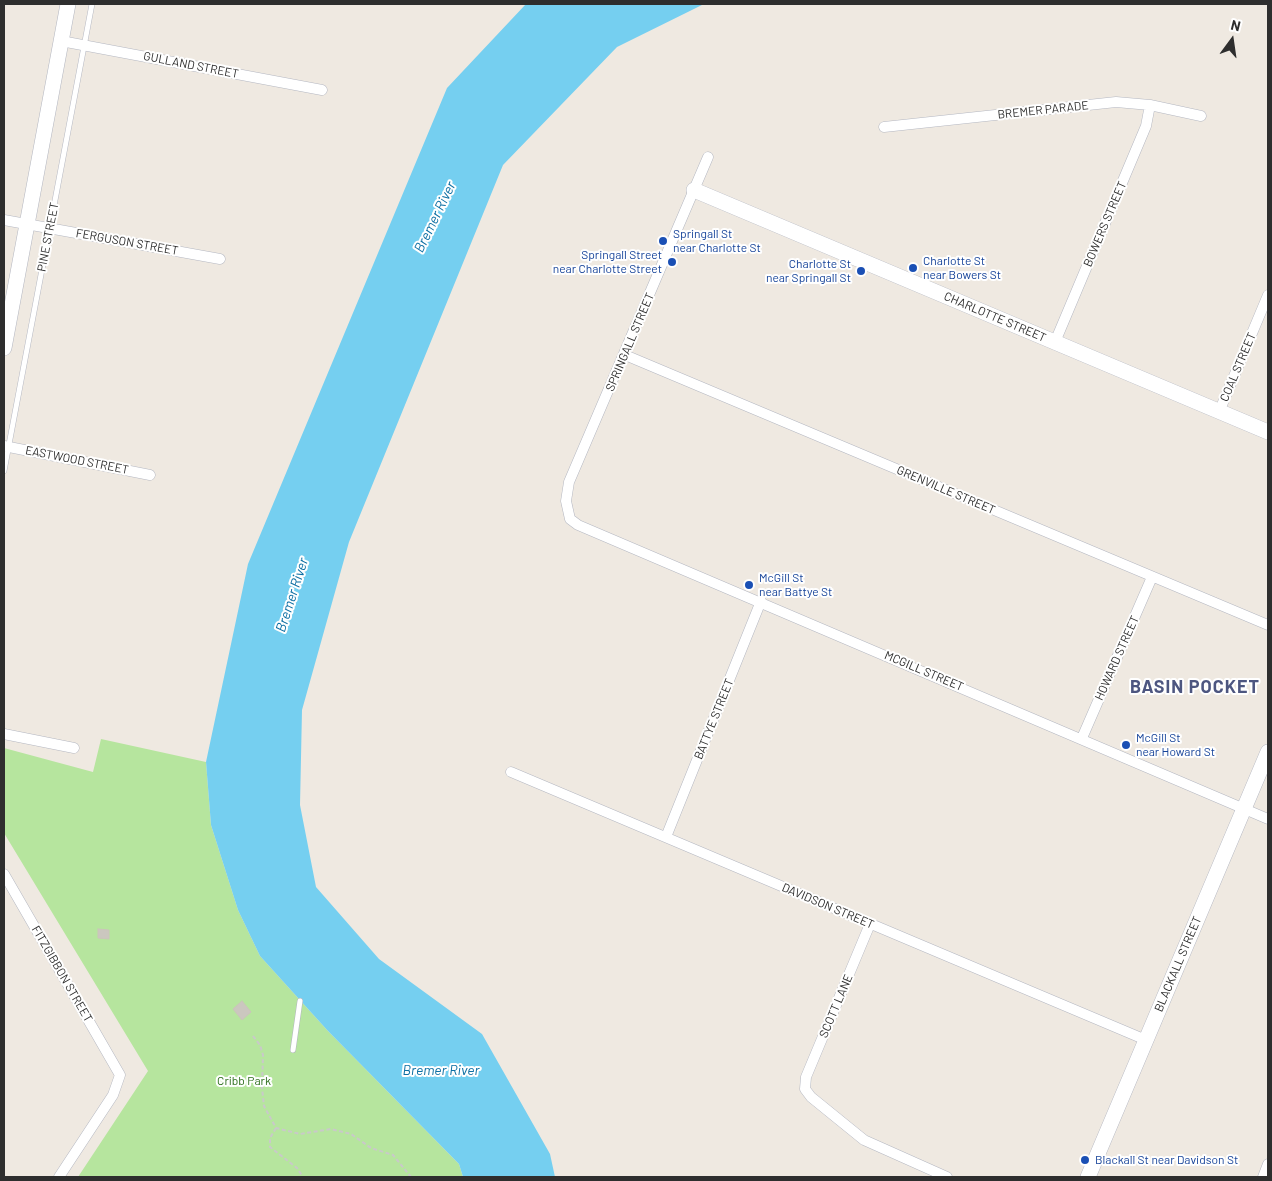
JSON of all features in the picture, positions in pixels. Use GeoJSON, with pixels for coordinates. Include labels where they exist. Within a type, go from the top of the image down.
{"type":"FeatureCollection","features":[{"type":"Feature","properties":{"kind":"street","name":"PINE STREET"},"geometry":{"type":"LineString","coordinates":[[4,348],[68,4]]}},
{"type":"Feature","properties":{"kind":"street","name":"GULLAND STREET"},"geometry":{"type":"LineString","coordinates":[[60,41],[322,90]]}},
{"type":"Feature","properties":{"kind":"street","name":"BREMER PARADE"},"geometry":{"type":"LineString","coordinates":[[884,127],[1116,102],[1150,105],[1201,116]]}},
{"type":"Feature","properties":{"kind":"street","name":"BOWERS STREET"},"geometry":{"type":"LineString","coordinates":[[1055,342],[1146,126],[1150,105]]}},
{"type":"Feature","properties":{"kind":"street","name":"SPRINGALL STREET"},"geometry":{"type":"LineString","coordinates":[[578,525],[568,514],[566,501],[569,482],[625,356],[708,157]]}},
{"type":"Feature","properties":{"kind":"street","name":"CHARLOTTE STREET"},"geometry":{"type":"LineString","coordinates":[[694,190],[1268,432]]}},
{"type":"Feature","properties":{"kind":"street","name":"FERGUSON STREET"},"geometry":{"type":"LineString","coordinates":[[4,220],[220,259]]}},
{"type":"Feature","properties":{"kind":"street","name":"COAL STREET"},"geometry":{"type":"LineString","coordinates":[[1219,412],[1268,295]]}},
{"type":"Feature","properties":{"kind":"street","name":"GRENVILLE STREET"},"geometry":{"type":"LineString","coordinates":[[625,356],[1268,626]]}},
{"type":"Feature","properties":{"kind":"street","name":"EASTWOOD STREET"},"geometry":{"type":"LineString","coordinates":[[6,446],[150,475]]}},
{"type":"Feature","properties":{"kind":"street","name":"MCGILL STREET"},"geometry":{"type":"LineString","coordinates":[[578,525],[1082,738],[1268,819]]}},
{"type":"Feature","properties":{"kind":"street","name":"HOWARD STREET"},"geometry":{"type":"LineString","coordinates":[[1082,738],[1152,577]]}},
{"type":"Feature","properties":{"kind":"street","name":"BATTYE STREET"},"geometry":{"type":"LineString","coordinates":[[666,837],[761,602]]}},
{"type":"Feature","properties":{"kind":"street"},"geometry":{"type":"LineString","coordinates":[[4,734],[74,748]]}},
{"type":"Feature","properties":{"kind":"street","name":"BLACKALL STREET"},"geometry":{"type":"LineString","coordinates":[[1088,1177],[1268,752]]}},
{"type":"Feature","properties":{"kind":"street","name":"DAVIDSON STREET"},"geometry":{"type":"LineString","coordinates":[[511,772],[1146,1040]]}},
{"type":"Feature","properties":{"kind":"street","name":"FITZGIBBON STREET"},"geometry":{"type":"LineString","coordinates":[[4,874],[120,1075],[113,1095],[59,1177]]}},
{"type":"Feature","properties":{"kind":"street","name":"SCOTT LANE"},"geometry":{"type":"LineString","coordinates":[[870,924],[806,1077],[805,1089],[811,1097],[864,1140],[947,1177]]}},
{"type":"Feature","properties":{"kind":"street"},"geometry":{"type":"LineString","coordinates":[[1263,1177],[1268,1164]]}},
{"type":"Feature","properties":{"kind":"lane","name":"PINE STREET"},"geometry":{"type":"LineString","coordinates":[[4,471],[6,446],[50,228],[92,4]]}},
{"type":"Feature","properties":{"kind":"lane"},"geometry":{"type":"LineString","coordinates":[[293,1050],[300,1001]]}},
{"type":"Feature","properties":{"kind":"path"},"geometry":{"type":"LineString","coordinates":[[253,1036],[260,1046],[263,1055],[262,1088],[264,1106],[276,1128],[300,1134],[331,1129],[351,1134],[371,1148],[392,1156],[411,1177]]}},
{"type":"Feature","properties":{"kind":"path"},"geometry":{"type":"LineString","coordinates":[[276,1128],[270,1138],[270,1147],[297,1168],[303,1177]]}},
{"type":"Feature","properties":{"kind":"green space","name":"Cribb Park"},"geometry":{"type":"Polygon","coordinates":[[[101,739],[206,762],[211,825],[238,910],[260,956],[328,1031],[459,1164],[463,1177],[78,1177],[148,1071],[4,833],[4,748],[93,772],[101,739]]]}},
{"type":"Feature","properties":{"kind":"water","name":"Bremer River"},"geometry":{"type":"Polygon","coordinates":[[[526,4],[704,4],[617,47],[503,165],[349,542],[302,710],[300,805],[316,887],[379,959],[482,1034],[550,1154],[555,1177],[463,1177],[459,1164],[328,1031],[260,956],[238,910],[211,825],[206,762],[248,564],[447,88],[526,4]]]}},
{"type":"Feature","properties":{"kind":"building"},"geometry":{"type":"Polygon","coordinates":[[[98,929],[109,930],[109,939],[98,938],[98,929]]]}},
{"type":"Feature","properties":{"kind":"building"},"geometry":{"type":"Polygon","coordinates":[[[242,1001],[251,1012],[242,1020],[233,1009],[242,1001]]]}},
{"type":"Feature","properties":{"kind":"place","name":"Springall St near Charlotte St"},"geometry":{"type":"Point","coordinates":[663,241]}},
{"type":"Feature","properties":{"kind":"place","name":"Springall Street near Charlotte Street"},"geometry":{"type":"Point","coordinates":[672,262]}},
{"type":"Feature","properties":{"kind":"place","name":"Charlotte St near Bowers St"},"geometry":{"type":"Point","coordinates":[913,268]}},
{"type":"Feature","properties":{"kind":"place","name":"Charlotte St near Springall St"},"geometry":{"type":"Point","coordinates":[861,271]}},
{"type":"Feature","properties":{"kind":"place","name":"McGill St near Battye St"},"geometry":{"type":"Point","coordinates":[749,585]}},
{"type":"Feature","properties":{"kind":"place","name":"McGill St near Howard St"},"geometry":{"type":"Point","coordinates":[1126,745]}},
{"type":"Feature","properties":{"kind":"place","name":"Blackall St near Davidson St"},"geometry":{"type":"Point","coordinates":[1085,1160]}},
{"type":"Feature","properties":{"kind":"district","name":"BASIN POCKET"},"geometry":{"type":"Point","coordinates":[1195,687]}}]}
